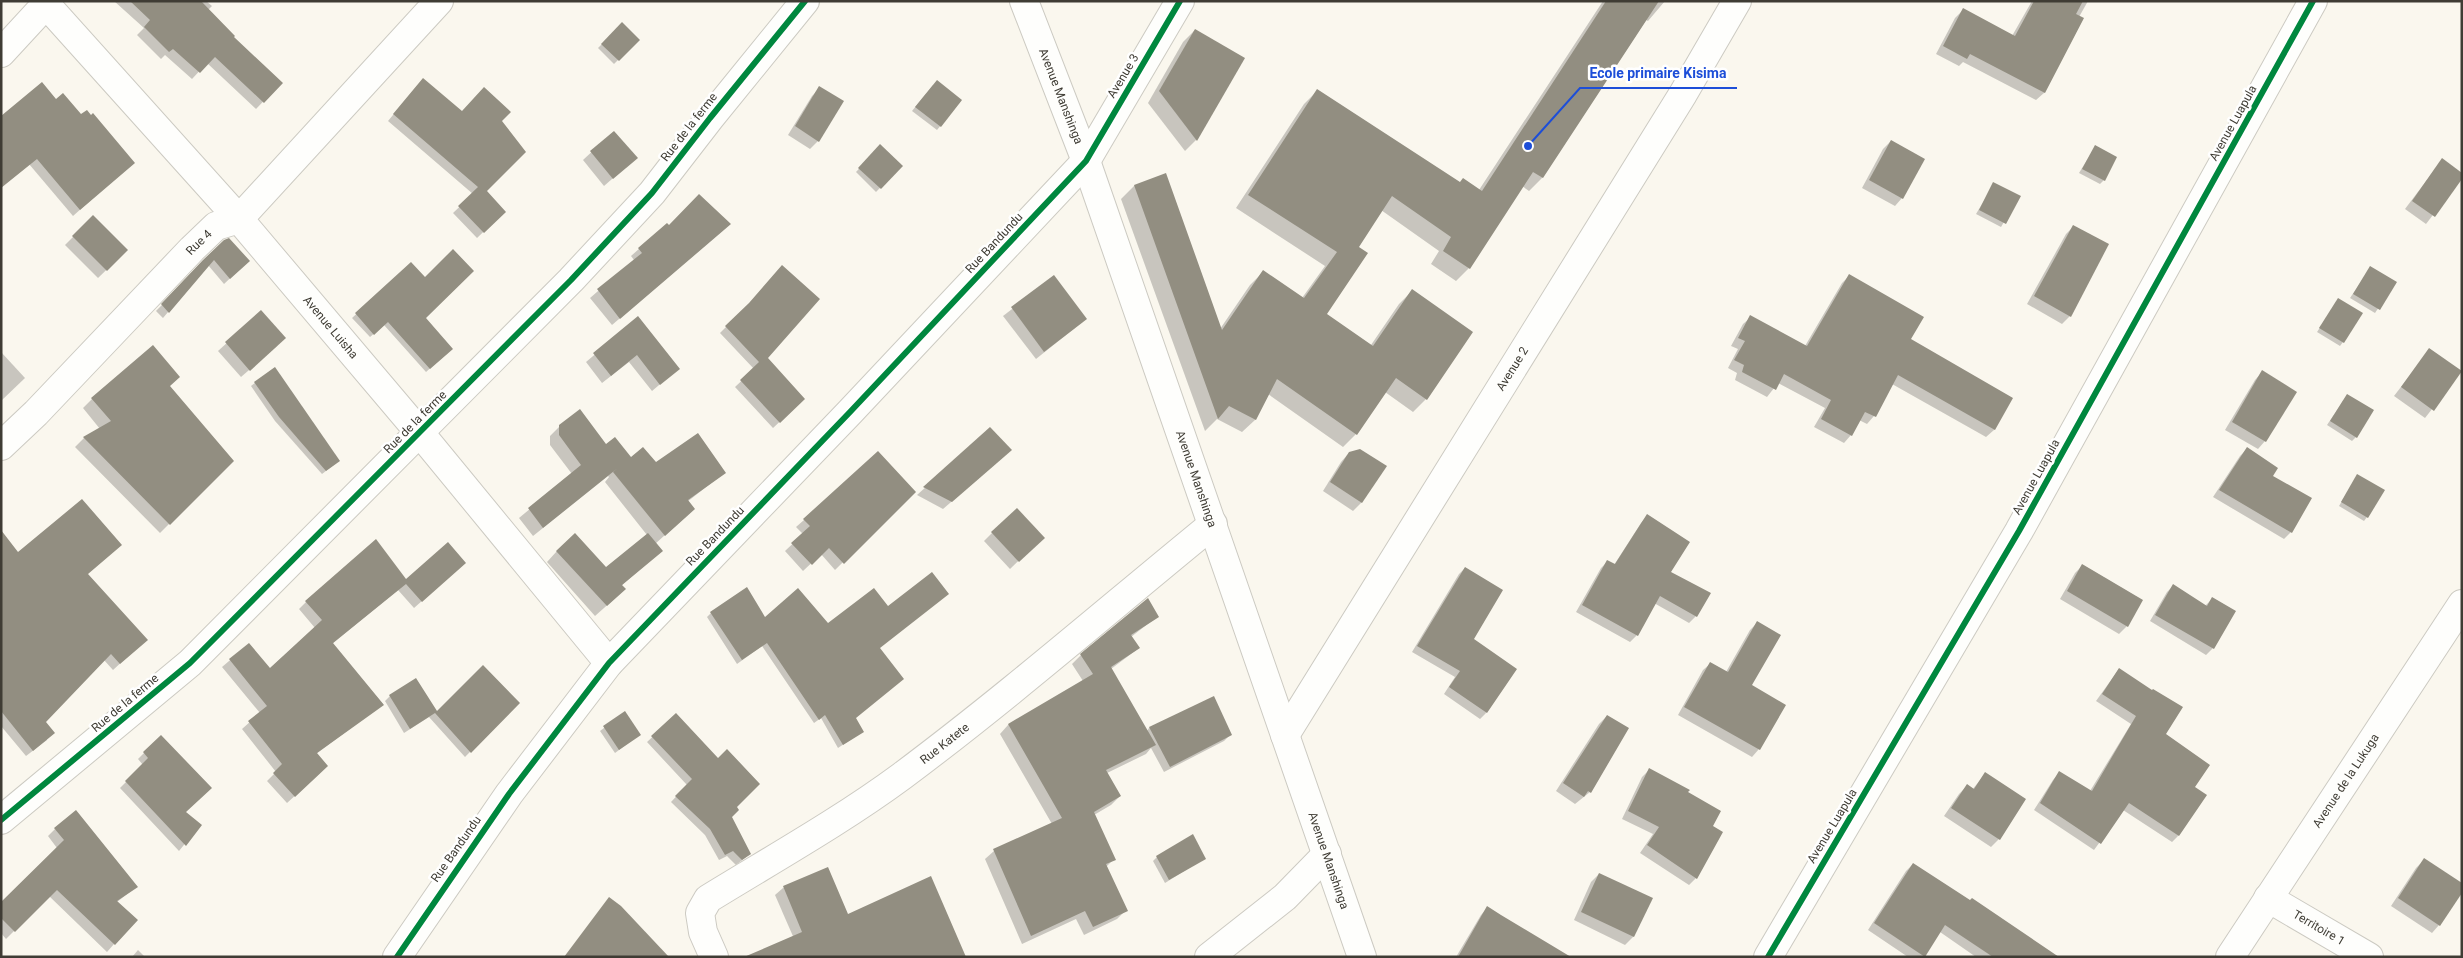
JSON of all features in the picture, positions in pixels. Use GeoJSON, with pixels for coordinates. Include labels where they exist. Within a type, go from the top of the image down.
{"type":"FeatureCollection","features":[{"type":"Feature","properties":{"kind":"street","name":"Rue 4"},"geometry":{"type":"LineString","coordinates":[[1,446],[36,413],[157,283],[216,226],[239,219],[439,1]]}},
{"type":"Feature","properties":{"kind":"street","name":"Rue de la ferme"},"geometry":{"type":"LineString","coordinates":[[1,820],[190,663],[420,433],[570,280],[652,193],[805,1]]}},
{"type":"Feature","properties":{"kind":"street","name":"Avenue Manshinga"},"geometry":{"type":"LineString","coordinates":[[1024,1],[1086,162],[1362,957]]}},
{"type":"Feature","properties":{"kind":"street","name":"Avenue 3"},"geometry":{"type":"LineString","coordinates":[[1086,162],[1180,1]]}},
{"type":"Feature","properties":{"kind":"street","name":"Avenue 2"},"geometry":{"type":"LineString","coordinates":[[1285,735],[1678,103],[1737,1]]}},
{"type":"Feature","properties":{"kind":"street","name":"Avenue Luapula"},"geometry":{"type":"LineString","coordinates":[[1768,957],[2019,531],[2313,1]]}},
{"type":"Feature","properties":{"kind":"street","name":"Avenue Luisha"},"geometry":{"type":"LineString","coordinates":[[46,2],[239,219],[420,433],[609,663]]}},
{"type":"Feature","properties":{"kind":"street"},"geometry":{"type":"LineString","coordinates":[[1,53],[46,2]]}},
{"type":"Feature","properties":{"kind":"street","name":"Rue Bandundu"},"geometry":{"type":"LineString","coordinates":[[397,957],[509,794],[609,663],[1086,162]]}},
{"type":"Feature","properties":{"kind":"street","name":"Rue Katete"},"geometry":{"type":"LineString","coordinates":[[714,957],[703,932],[700,913],[708,899],[830,824],[901,777],[1213,524]]}},
{"type":"Feature","properties":{"kind":"street","name":"Avenue de la Lukuga"},"geometry":{"type":"LineString","coordinates":[[2230,957],[2462,604]]}},
{"type":"Feature","properties":{"kind":"street"},"geometry":{"type":"LineString","coordinates":[[1209,957],[1285,897],[1327,854]]}},
{"type":"Feature","properties":{"kind":"street","name":"Territoire 1"},"geometry":{"type":"LineString","coordinates":[[2268,898],[2369,957]]}},
{"type":"Feature","properties":{"kind":"building"},"geometry":{"type":"Polygon","coordinates":[[[130,1],[201,1],[234,37],[283,83],[264,103],[215,57],[200,73],[173,49],[169,52],[144,27],[150,20],[130,1]]]}},
{"type":"Feature","properties":{"kind":"building"},"geometry":{"type":"Polygon","coordinates":[[[1606,1],[1659,1],[1543,178],[1533,172],[1470,269],[1443,251],[1451,237],[1392,196],[1359,247],[1368,253],[1327,314],[1373,346],[1412,289],[1473,332],[1427,400],[1396,378],[1357,435],[1277,379],[1256,420],[1229,406],[1218,419],[1134,185],[1166,173],[1222,330],[1263,270],[1304,298],[1337,252],[1248,195],[1317,89],[1460,182],[1463,178],[1482,191],[1606,1]]]}},
{"type":"Feature","properties":{"kind":"building"},"geometry":{"type":"Polygon","coordinates":[[[2034,1],[2083,1],[2076,14],[2084,18],[2045,93],[1970,54],[1967,59],[1943,46],[1963,8],[2015,36],[2034,1]]]}},
{"type":"Feature","properties":{"kind":"building"},"geometry":{"type":"Polygon","coordinates":[[[622,22],[640,40],[619,61],[601,44],[622,22]]]}},
{"type":"Feature","properties":{"kind":"building"},"geometry":{"type":"Polygon","coordinates":[[[1195,29],[1245,58],[1197,141],[1159,91],[1195,29]]]}},
{"type":"Feature","properties":{"kind":"building"},"geometry":{"type":"Polygon","coordinates":[[[423,78],[462,111],[484,87],[511,112],[502,121],[526,152],[487,191],[506,212],[484,233],[458,206],[478,187],[393,114],[423,78]]]}},
{"type":"Feature","properties":{"kind":"building"},"geometry":{"type":"Polygon","coordinates":[[[937,80],[962,100],[941,127],[915,107],[937,80]]]}},
{"type":"Feature","properties":{"kind":"building"},"geometry":{"type":"Polygon","coordinates":[[[42,82],[56,99],[63,93],[81,114],[87,110],[91,115],[93,113],[135,163],[80,210],[37,159],[1,188],[1,116],[42,82]]]}},
{"type":"Feature","properties":{"kind":"building"},"geometry":{"type":"Polygon","coordinates":[[[819,86],[844,101],[819,142],[795,126],[819,86]]]}},
{"type":"Feature","properties":{"kind":"building"},"geometry":{"type":"Polygon","coordinates":[[[614,131],[638,158],[613,179],[590,151],[614,131]]]}},
{"type":"Feature","properties":{"kind":"building"},"geometry":{"type":"Polygon","coordinates":[[[1891,140],[1925,159],[1903,199],[1869,180],[1891,140]]]}},
{"type":"Feature","properties":{"kind":"building"},"geometry":{"type":"Polygon","coordinates":[[[880,144],[903,166],[881,189],[858,168],[880,144]]]}},
{"type":"Feature","properties":{"kind":"building"},"geometry":{"type":"Polygon","coordinates":[[[2095,145],[2117,157],[2105,181],[2082,169],[2095,145]]]}},
{"type":"Feature","properties":{"kind":"building"},"geometry":{"type":"Polygon","coordinates":[[[2442,158],[2462,173],[2462,179],[2435,217],[2412,201],[2442,158]]]}},
{"type":"Feature","properties":{"kind":"building"},"geometry":{"type":"Polygon","coordinates":[[[1993,182],[2021,196],[2006,224],[1979,210],[1993,182]]]}},
{"type":"Feature","properties":{"kind":"building"},"geometry":{"type":"Polygon","coordinates":[[[699,194],[731,224],[620,319],[597,289],[642,253],[638,248],[667,223],[669,225],[699,194]]]}},
{"type":"Feature","properties":{"kind":"building"},"geometry":{"type":"Polygon","coordinates":[[[93,215],[128,250],[107,271],[72,236],[93,215]]]}},
{"type":"Feature","properties":{"kind":"building"},"geometry":{"type":"Polygon","coordinates":[[[2073,225],[2109,244],[2071,317],[2034,296],[2073,225]]]}},
{"type":"Feature","properties":{"kind":"building"},"geometry":{"type":"Polygon","coordinates":[[[229,238],[250,261],[230,279],[214,260],[169,313],[161,304],[203,260],[224,240],[229,238]]]}},
{"type":"Feature","properties":{"kind":"building"},"geometry":{"type":"Polygon","coordinates":[[[453,249],[474,271],[426,318],[453,349],[430,369],[388,322],[374,335],[355,313],[411,262],[425,277],[453,249]]]}},
{"type":"Feature","properties":{"kind":"building"},"geometry":{"type":"Polygon","coordinates":[[[782,265],[820,299],[768,358],[805,399],[780,423],[740,380],[759,362],[725,326],[749,303],[782,265]]]}},
{"type":"Feature","properties":{"kind":"building"},"geometry":{"type":"Polygon","coordinates":[[[2370,266],[2397,282],[2380,310],[2353,294],[2370,266]]]}},
{"type":"Feature","properties":{"kind":"building"},"geometry":{"type":"Polygon","coordinates":[[[1849,274],[1924,317],[1911,339],[2013,398],[1995,430],[1898,375],[1876,417],[1865,412],[1852,436],[1821,419],[1831,400],[1784,374],[1776,390],[1742,372],[1744,365],[1734,360],[1745,341],[1738,338],[1750,315],[1807,346],[1849,274]]]}},
{"type":"Feature","properties":{"kind":"building"},"geometry":{"type":"Polygon","coordinates":[[[1054,275],[1087,319],[1044,352],[1011,307],[1054,275]]]}},
{"type":"Feature","properties":{"kind":"building"},"geometry":{"type":"Polygon","coordinates":[[[2338,298],[2363,313],[2344,343],[2319,328],[2338,298]]]}},
{"type":"Feature","properties":{"kind":"building"},"geometry":{"type":"Polygon","coordinates":[[[261,310],[286,338],[250,371],[225,342],[261,310]]]}},
{"type":"Feature","properties":{"kind":"building"},"geometry":{"type":"Polygon","coordinates":[[[638,316],[680,369],[660,385],[637,355],[611,376],[593,353],[638,316]]]}},
{"type":"Feature","properties":{"kind":"building"},"geometry":{"type":"Polygon","coordinates":[[[153,345],[180,377],[170,386],[234,461],[170,525],[83,437],[111,421],[91,398],[153,345]]]}},
{"type":"Feature","properties":{"kind":"building"},"geometry":{"type":"Polygon","coordinates":[[[2429,348],[2462,371],[2434,411],[2401,387],[2429,348]]]}},
{"type":"Feature","properties":{"kind":"building"},"geometry":{"type":"Polygon","coordinates":[[[275,367],[340,461],[326,471],[279,417],[254,382],[275,367]]]}},
{"type":"Feature","properties":{"kind":"building"},"geometry":{"type":"Polygon","coordinates":[[[2262,370],[2297,392],[2266,442],[2232,422],[2262,370]]]}},
{"type":"Feature","properties":{"kind":"building"},"geometry":{"type":"Polygon","coordinates":[[[2347,394],[2374,410],[2357,438],[2330,421],[2347,394]]]}},
{"type":"Feature","properties":{"kind":"building"},"geometry":{"type":"Polygon","coordinates":[[[580,409],[606,444],[615,437],[631,457],[643,447],[656,462],[698,433],[726,473],[688,500],[695,509],[665,536],[613,472],[619,467],[543,528],[528,508],[581,465],[559,435],[559,425],[580,409]]]}},
{"type":"Feature","properties":{"kind":"building"},"geometry":{"type":"Polygon","coordinates":[[[990,427],[1012,450],[952,502],[923,487],[990,427]]]}},
{"type":"Feature","properties":{"kind":"building"},"geometry":{"type":"Polygon","coordinates":[[[2247,447],[2278,468],[2273,476],[2312,498],[2292,533],[2219,490],[2247,447]]]}},
{"type":"Feature","properties":{"kind":"building"},"geometry":{"type":"Polygon","coordinates":[[[1360,449],[1387,466],[1362,503],[1330,482],[1349,452],[1360,449]]]}},
{"type":"Feature","properties":{"kind":"building"},"geometry":{"type":"Polygon","coordinates":[[[878,451],[916,492],[844,564],[829,548],[812,565],[791,543],[810,526],[803,519],[878,451]]]}},
{"type":"Feature","properties":{"kind":"building"},"geometry":{"type":"Polygon","coordinates":[[[2357,474],[2385,490],[2368,518],[2341,502],[2357,474]]]}},
{"type":"Feature","properties":{"kind":"building"},"geometry":{"type":"Polygon","coordinates":[[[82,499],[122,545],[88,574],[148,640],[120,664],[111,654],[46,722],[55,733],[33,751],[1,711],[1,530],[18,552],[82,499]]]}},
{"type":"Feature","properties":{"kind":"building"},"geometry":{"type":"Polygon","coordinates":[[[1017,508],[1045,538],[1019,562],[991,532],[1017,508]]]}},
{"type":"Feature","properties":{"kind":"building"},"geometry":{"type":"Polygon","coordinates":[[[1647,514],[1690,542],[1671,572],[1711,593],[1697,617],[1660,596],[1638,636],[1582,605],[1607,560],[1615,564],[1647,514]]]}},
{"type":"Feature","properties":{"kind":"building"},"geometry":{"type":"Polygon","coordinates":[[[575,533],[606,567],[648,533],[663,551],[622,585],[626,589],[607,606],[556,551],[575,533]]]}},
{"type":"Feature","properties":{"kind":"building"},"geometry":{"type":"Polygon","coordinates":[[[376,539],[406,579],[448,542],[466,563],[422,602],[406,584],[333,643],[384,705],[317,753],[328,766],[295,797],[273,773],[282,764],[248,721],[267,706],[229,659],[249,643],[270,668],[322,620],[305,601],[376,539]]]}},
{"type":"Feature","properties":{"kind":"building"},"geometry":{"type":"Polygon","coordinates":[[[2082,564],[2143,600],[2128,627],[2067,591],[2082,564]]]}},
{"type":"Feature","properties":{"kind":"building"},"geometry":{"type":"Polygon","coordinates":[[[1465,567],[1503,590],[1474,639],[1517,669],[1487,713],[1449,687],[1460,671],[1417,646],[1465,567]]]}},
{"type":"Feature","properties":{"kind":"building"},"geometry":{"type":"Polygon","coordinates":[[[932,572],[949,594],[880,648],[904,679],[856,718],[864,732],[843,745],[825,715],[819,720],[767,643],[742,660],[710,612],[747,587],[765,617],[798,588],[828,623],[874,588],[888,606],[932,572]]]}},
{"type":"Feature","properties":{"kind":"building"},"geometry":{"type":"Polygon","coordinates":[[[2173,584],[2207,606],[2212,597],[2236,611],[2214,649],[2155,615],[2173,584]]]}},
{"type":"Feature","properties":{"kind":"building"},"geometry":{"type":"Polygon","coordinates":[[[1148,598],[1159,617],[1131,635],[1140,648],[1111,667],[1156,745],[1106,770],[1121,796],[1094,812],[1116,860],[1106,864],[1128,911],[1093,927],[1085,911],[1031,936],[993,849],[1062,818],[1008,724],[1093,674],[1080,654],[1148,598]]]}},
{"type":"Feature","properties":{"kind":"building"},"geometry":{"type":"Polygon","coordinates":[[[1757,621],[1781,635],[1752,685],[1786,705],[1760,750],[1684,707],[1710,662],[1728,672],[1757,621]]]}},
{"type":"Feature","properties":{"kind":"building"},"geometry":{"type":"Polygon","coordinates":[[[483,665],[520,703],[471,753],[435,713],[410,729],[389,695],[416,678],[437,711],[483,665]]]}},
{"type":"Feature","properties":{"kind":"building"},"geometry":{"type":"Polygon","coordinates":[[[2119,668],[2152,690],[2183,707],[2166,734],[2210,765],[2195,787],[2207,795],[2179,836],[2129,803],[2101,844],[2040,803],[2059,771],[2092,791],[2136,716],[2102,694],[2119,668]]]}},
{"type":"Feature","properties":{"kind":"building"},"geometry":{"type":"Polygon","coordinates":[[[1214,696],[1232,735],[1170,767],[1149,727],[1214,696]]]}},
{"type":"Feature","properties":{"kind":"building"},"geometry":{"type":"Polygon","coordinates":[[[625,711],[641,735],[619,750],[603,726],[625,711]]]}},
{"type":"Feature","properties":{"kind":"building"},"geometry":{"type":"Polygon","coordinates":[[[676,713],[718,758],[727,749],[760,784],[737,807],[739,810],[732,817],[751,854],[742,860],[733,851],[725,855],[710,829],[675,796],[692,779],[651,736],[676,713]]]}},
{"type":"Feature","properties":{"kind":"building"},"geometry":{"type":"Polygon","coordinates":[[[1607,715],[1629,728],[1591,793],[1588,791],[1584,797],[1563,783],[1607,715]]]}},
{"type":"Feature","properties":{"kind":"building"},"geometry":{"type":"Polygon","coordinates":[[[161,735],[212,788],[186,812],[202,825],[186,846],[125,781],[148,758],[143,752],[161,735]]]}},
{"type":"Feature","properties":{"kind":"building"},"geometry":{"type":"Polygon","coordinates":[[[1649,768],[1690,790],[1688,792],[1721,811],[1713,826],[1723,832],[1697,879],[1647,845],[1659,827],[1628,811],[1649,768]]]}},
{"type":"Feature","properties":{"kind":"building"},"geometry":{"type":"Polygon","coordinates":[[[1985,772],[2026,799],[2000,840],[1951,808],[1967,784],[1974,789],[1985,772]]]}},
{"type":"Feature","properties":{"kind":"building"},"geometry":{"type":"Polygon","coordinates":[[[76,810],[138,887],[117,901],[138,920],[115,945],[57,890],[15,932],[1,918],[1,902],[64,840],[54,828],[76,810]]]}},
{"type":"Feature","properties":{"kind":"building"},"geometry":{"type":"Polygon","coordinates":[[[1193,834],[1206,859],[1169,880],[1156,856],[1193,834]]]}},
{"type":"Feature","properties":{"kind":"building"},"geometry":{"type":"Polygon","coordinates":[[[2424,858],[2462,883],[2462,893],[2440,926],[2398,898],[2424,858]]]}},
{"type":"Feature","properties":{"kind":"building"},"geometry":{"type":"Polygon","coordinates":[[[1913,863],[1970,900],[1972,898],[2059,957],[1993,957],[1945,925],[1925,957],[1874,923],[1913,863]]]}},
{"type":"Feature","properties":{"kind":"building"},"geometry":{"type":"Polygon","coordinates":[[[828,867],[848,914],[931,876],[966,957],[744,957],[802,932],[783,886],[828,867]]]}},
{"type":"Feature","properties":{"kind":"building"},"geometry":{"type":"Polygon","coordinates":[[[1599,873],[1653,898],[1634,937],[1581,912],[1599,873]]]}},
{"type":"Feature","properties":{"kind":"building"},"geometry":{"type":"Polygon","coordinates":[[[609,897],[621,906],[669,957],[564,957],[609,897]]]}},
{"type":"Feature","properties":{"kind":"building"},"geometry":{"type":"Polygon","coordinates":[[[1487,906],[1501,915],[1571,957],[1458,957],[1487,906]]]}},
{"type":"Feature","properties":{"kind":"cycle path"},"geometry":{"type":"LineString","coordinates":[[1,820],[190,663],[571,280],[652,193],[805,1]]}},
{"type":"Feature","properties":{"kind":"cycle path"},"geometry":{"type":"LineString","coordinates":[[397,957],[509,794],[609,663],[850,412],[1086,161],[1180,1]]}},
{"type":"Feature","properties":{"kind":"cycle path"},"geometry":{"type":"LineString","coordinates":[[1768,957],[2019,531],[2313,1]]}},
{"type":"Feature","properties":{"kind":"place","name":"Ecole primaire Kisima"},"geometry":{"type":"Point","coordinates":[1528,146]}}]}
